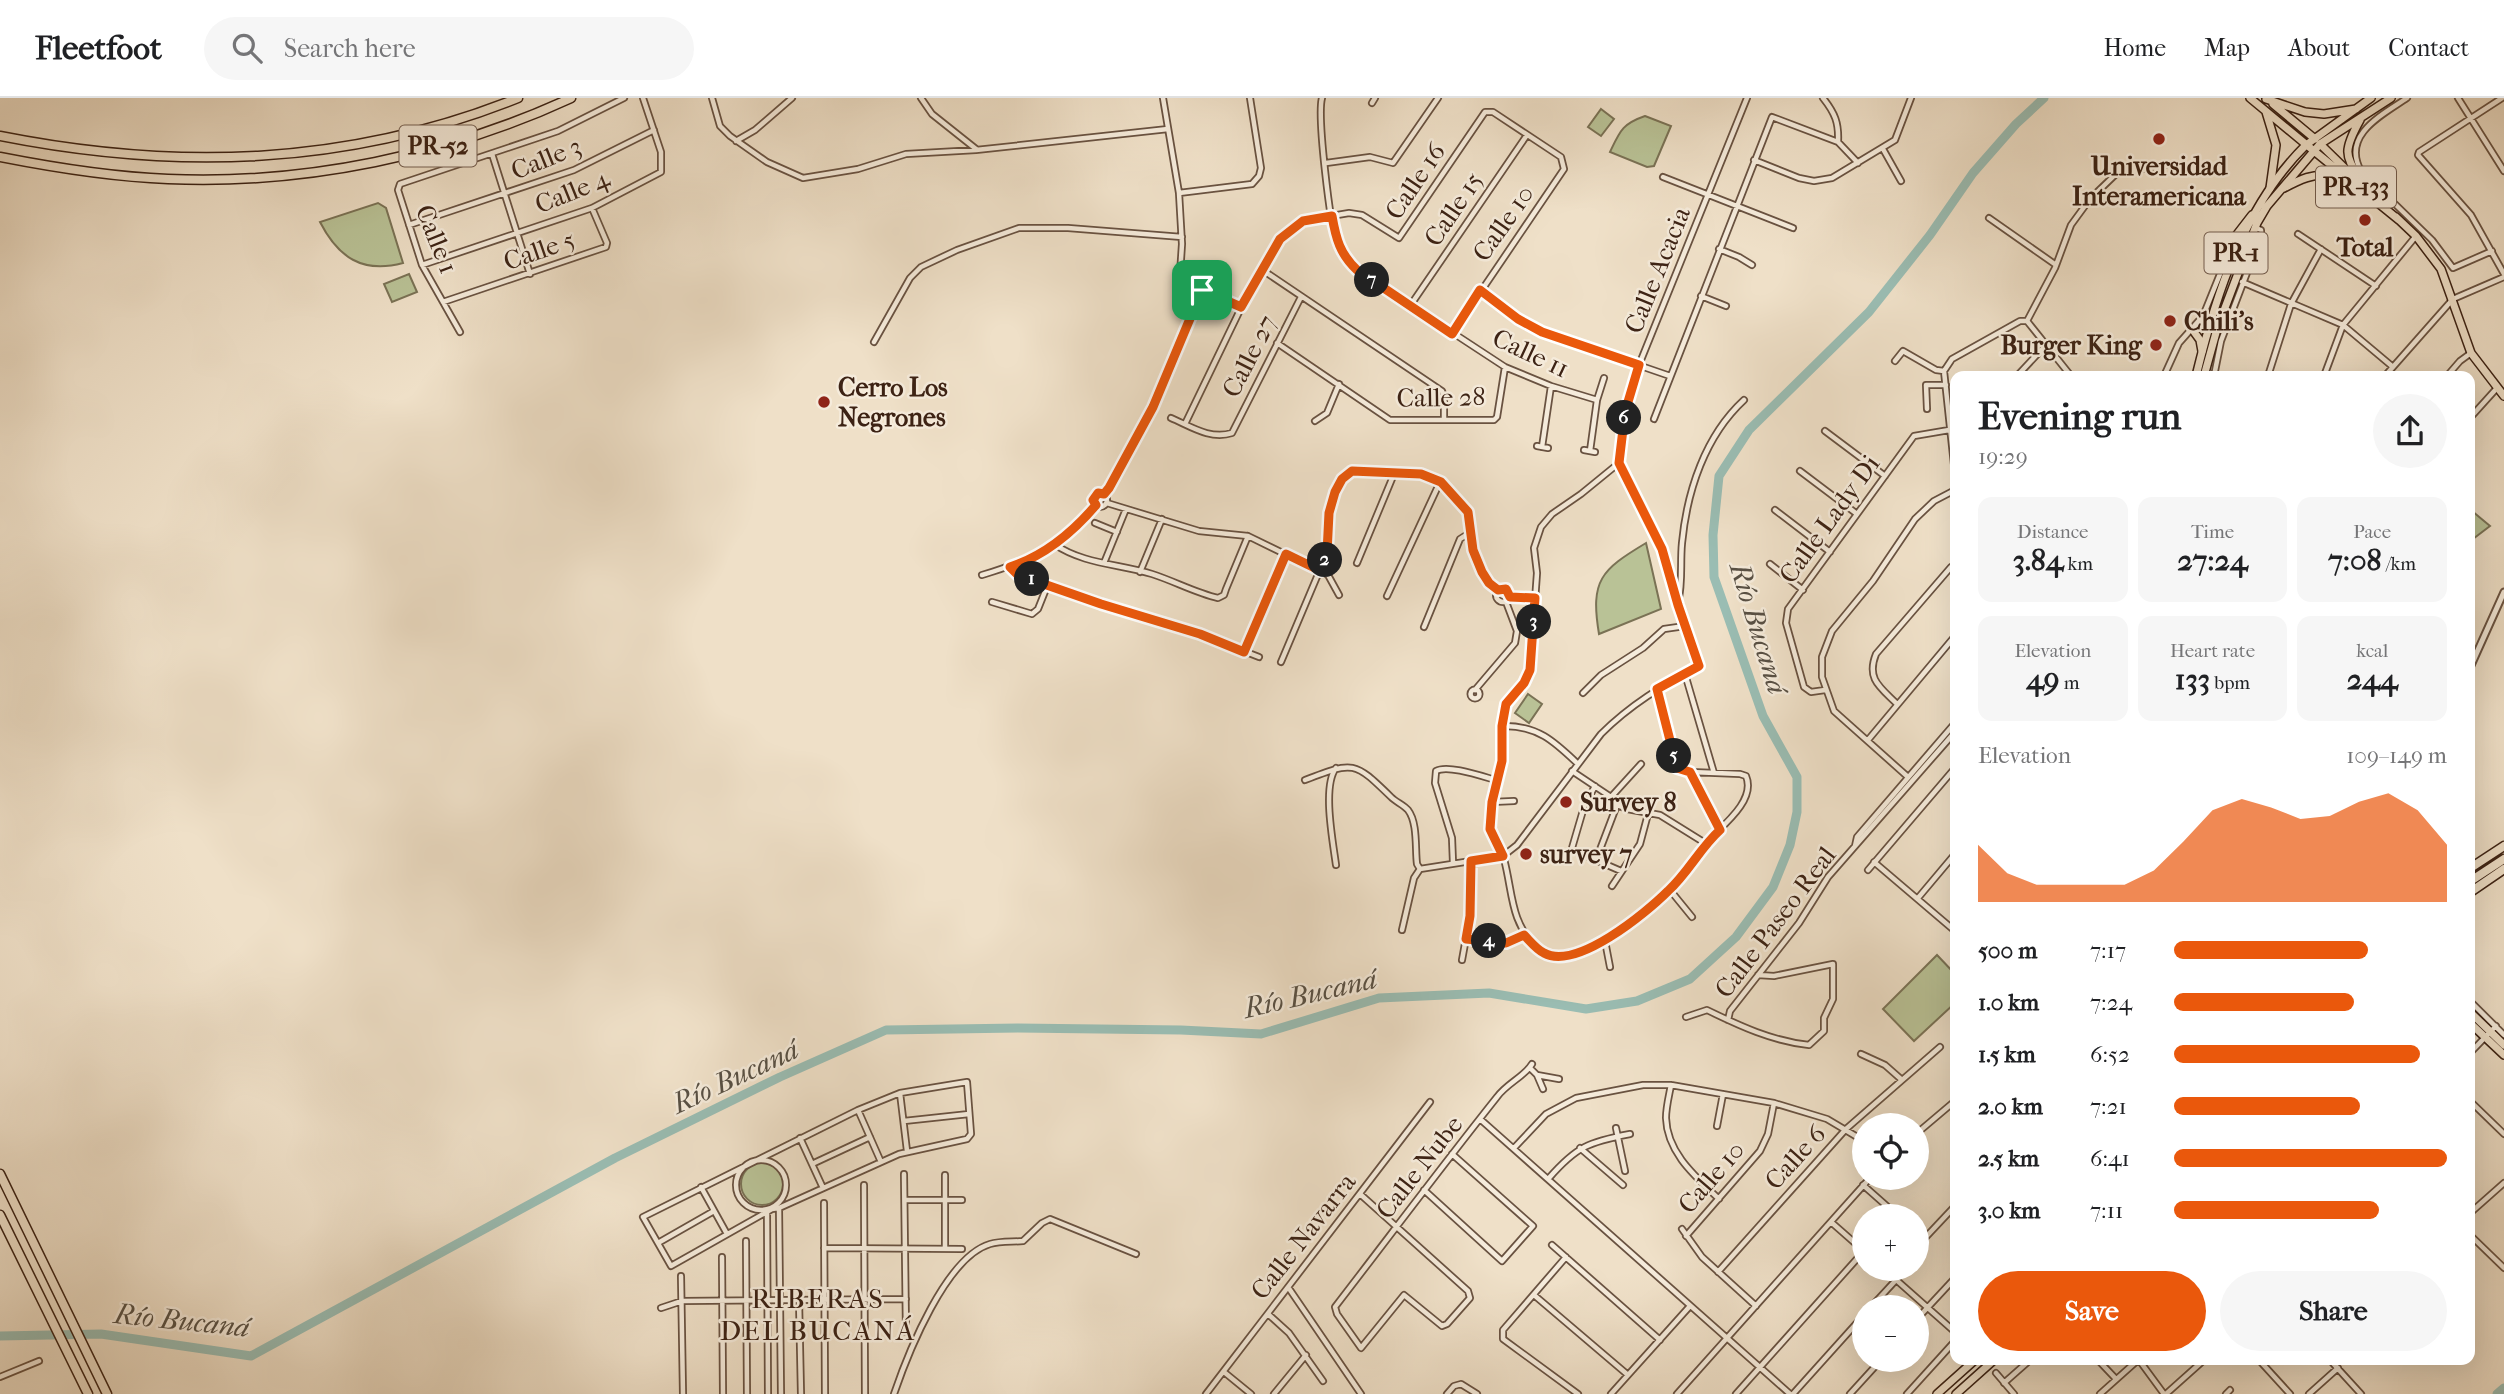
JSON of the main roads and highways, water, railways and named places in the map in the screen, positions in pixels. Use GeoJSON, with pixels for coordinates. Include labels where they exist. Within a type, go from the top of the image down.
{"type":"FeatureCollection","features":[{"type":"Feature","properties":{"kind":"highway","name":"PR-52"},"geometry":{"type":"LineString","coordinates":[[0,136],[86,151],[178,159],[288,154],[444,124],[518,98]]}},
{"type":"Feature","properties":{"kind":"highway","name":"PR-52"},"geometry":{"type":"LineString","coordinates":[[0,157],[77,171],[168,179],[266,178],[372,162],[443,145],[499,127],[571,98]]}},
{"type":"Feature","properties":{"kind":"highway"},"geometry":{"type":"LineString","coordinates":[[2475,865],[2504,846]]}},
{"type":"Feature","properties":{"kind":"highway"},"geometry":{"type":"LineString","coordinates":[[2475,878],[2504,859]]}},
{"type":"Feature","properties":{"kind":"highway"},"geometry":{"type":"LineString","coordinates":[[2475,889],[2504,869]]}},
{"type":"Feature","properties":{"kind":"highway"},"geometry":{"type":"LineString","coordinates":[[0,1174],[107,1394]]}},
{"type":"Feature","properties":{"kind":"highway"},"geometry":{"type":"LineString","coordinates":[[0,1214],[88,1394]]}},
{"type":"Feature","properties":{"kind":"highway"},"geometry":{"type":"LineString","coordinates":[[79,1376],[82,1394]]}},
{"type":"Feature","properties":{"kind":"main road"},"geometry":{"type":"LineString","coordinates":[[2250,98],[2314,151]]}},
{"type":"Feature","properties":{"kind":"main road"},"geometry":{"type":"LineString","coordinates":[[2266,98],[2305,112],[2324,114],[2356,109]]}},
{"type":"Feature","properties":{"kind":"main road"},"geometry":{"type":"LineString","coordinates":[[2266,98],[2320,144],[2390,98]]}},
{"type":"Feature","properties":{"kind":"main road"},"geometry":{"type":"LineString","coordinates":[[2313,138],[2371,98]]}},
{"type":"Feature","properties":{"kind":"main road"},"geometry":{"type":"LineString","coordinates":[[2265,112],[2276,145],[2270,188]]}},
{"type":"Feature","properties":{"kind":"main road"},"geometry":{"type":"LineString","coordinates":[[2360,118],[2347,152],[2349,163],[2364,190]]}},
{"type":"Feature","properties":{"kind":"main road","name":"PR-1"},"geometry":{"type":"LineString","coordinates":[[2197,371],[2213,315],[2252,215],[2270,188],[2313,138]]}},
{"type":"Feature","properties":{"kind":"main road","name":"PR-1"},"geometry":{"type":"LineString","coordinates":[[2205,371],[2217,329],[2255,227],[2267,206],[2320,144]]}},
{"type":"Feature","properties":{"kind":"main road","name":"PR-133"},"geometry":{"type":"LineString","coordinates":[[2320,144],[2364,190]]}},
{"type":"Feature","properties":{"kind":"main road","name":"PR-133"},"geometry":{"type":"LineString","coordinates":[[2314,151],[2416,236],[2441,269],[2471,353],[2504,396]]}},
{"type":"Feature","properties":{"kind":"main road"},"geometry":{"type":"LineString","coordinates":[[2280,190],[2302,179],[2320,175],[2331,177],[2351,189],[2364,190]]}},
{"type":"Feature","properties":{"kind":"main road"},"geometry":{"type":"LineString","coordinates":[[2235,237],[2252,215]]}},
{"type":"Feature","properties":{"kind":"main road"},"geometry":{"type":"LineString","coordinates":[[2192,329],[2200,340],[2202,351]]}},
{"type":"Feature","properties":{"kind":"main road"},"geometry":{"type":"LineString","coordinates":[[2475,1017],[2504,1045]]}},
{"type":"Feature","properties":{"kind":"main road"},"geometry":{"type":"LineString","coordinates":[[2475,1024],[2491,1032],[2504,1055]]}},
{"type":"Feature","properties":{"kind":"main road"},"geometry":{"type":"LineString","coordinates":[[1937,1394],[1969,1365]]}},
{"type":"Feature","properties":{"kind":"main road"},"geometry":{"type":"LineString","coordinates":[[1956,1394],[1988,1365]]}},
{"type":"Feature","properties":{"kind":"waterway","name":"Río Bucaná"},"geometry":{"type":"LineString","coordinates":[[0,1336],[101,1334],[251,1356],[615,1158],[780,1077],[886,1030],[1018,1028],[1261,1034],[1379,998],[1489,993],[1586,1009],[1637,1001],[1690,979],[1736,937],[1773,887],[1790,845],[1797,812],[1797,777],[1763,716],[1714,577],[1713,535],[1719,476],[1749,430],[1869,312],[1930,235],[1973,173],[2016,124],[2044,98]]}},
{"type":"Feature","properties":{"kind":"waterway"},"geometry":{"type":"LineString","coordinates":[[2497,1394],[2504,1388]]}},
{"type":"Feature","properties":{"kind":"place","name":"Universidad Interamericana"},"geometry":{"type":"Point","coordinates":[2159,139]}},
{"type":"Feature","properties":{"kind":"place","name":"Total"},"geometry":{"type":"Point","coordinates":[2365,220]}},
{"type":"Feature","properties":{"kind":"place","name":"Chili's"},"geometry":{"type":"Point","coordinates":[2170,321]}},
{"type":"Feature","properties":{"kind":"place","name":"Burger King"},"geometry":{"type":"Point","coordinates":[2156,345]}},
{"type":"Feature","properties":{"kind":"place","name":"Cerro Los Negrones"},"geometry":{"type":"Point","coordinates":[824,402]}},
{"type":"Feature","properties":{"kind":"place","name":"Survey 8"},"geometry":{"type":"Point","coordinates":[1566,802]}},
{"type":"Feature","properties":{"kind":"place","name":"survey 7"},"geometry":{"type":"Point","coordinates":[1526,854]}},
{"type":"Feature","properties":{"kind":"district","name":"RIBERAS DEL BUCANÁ"},"geometry":{"type":"Point","coordinates":[818,1314]}}]}
